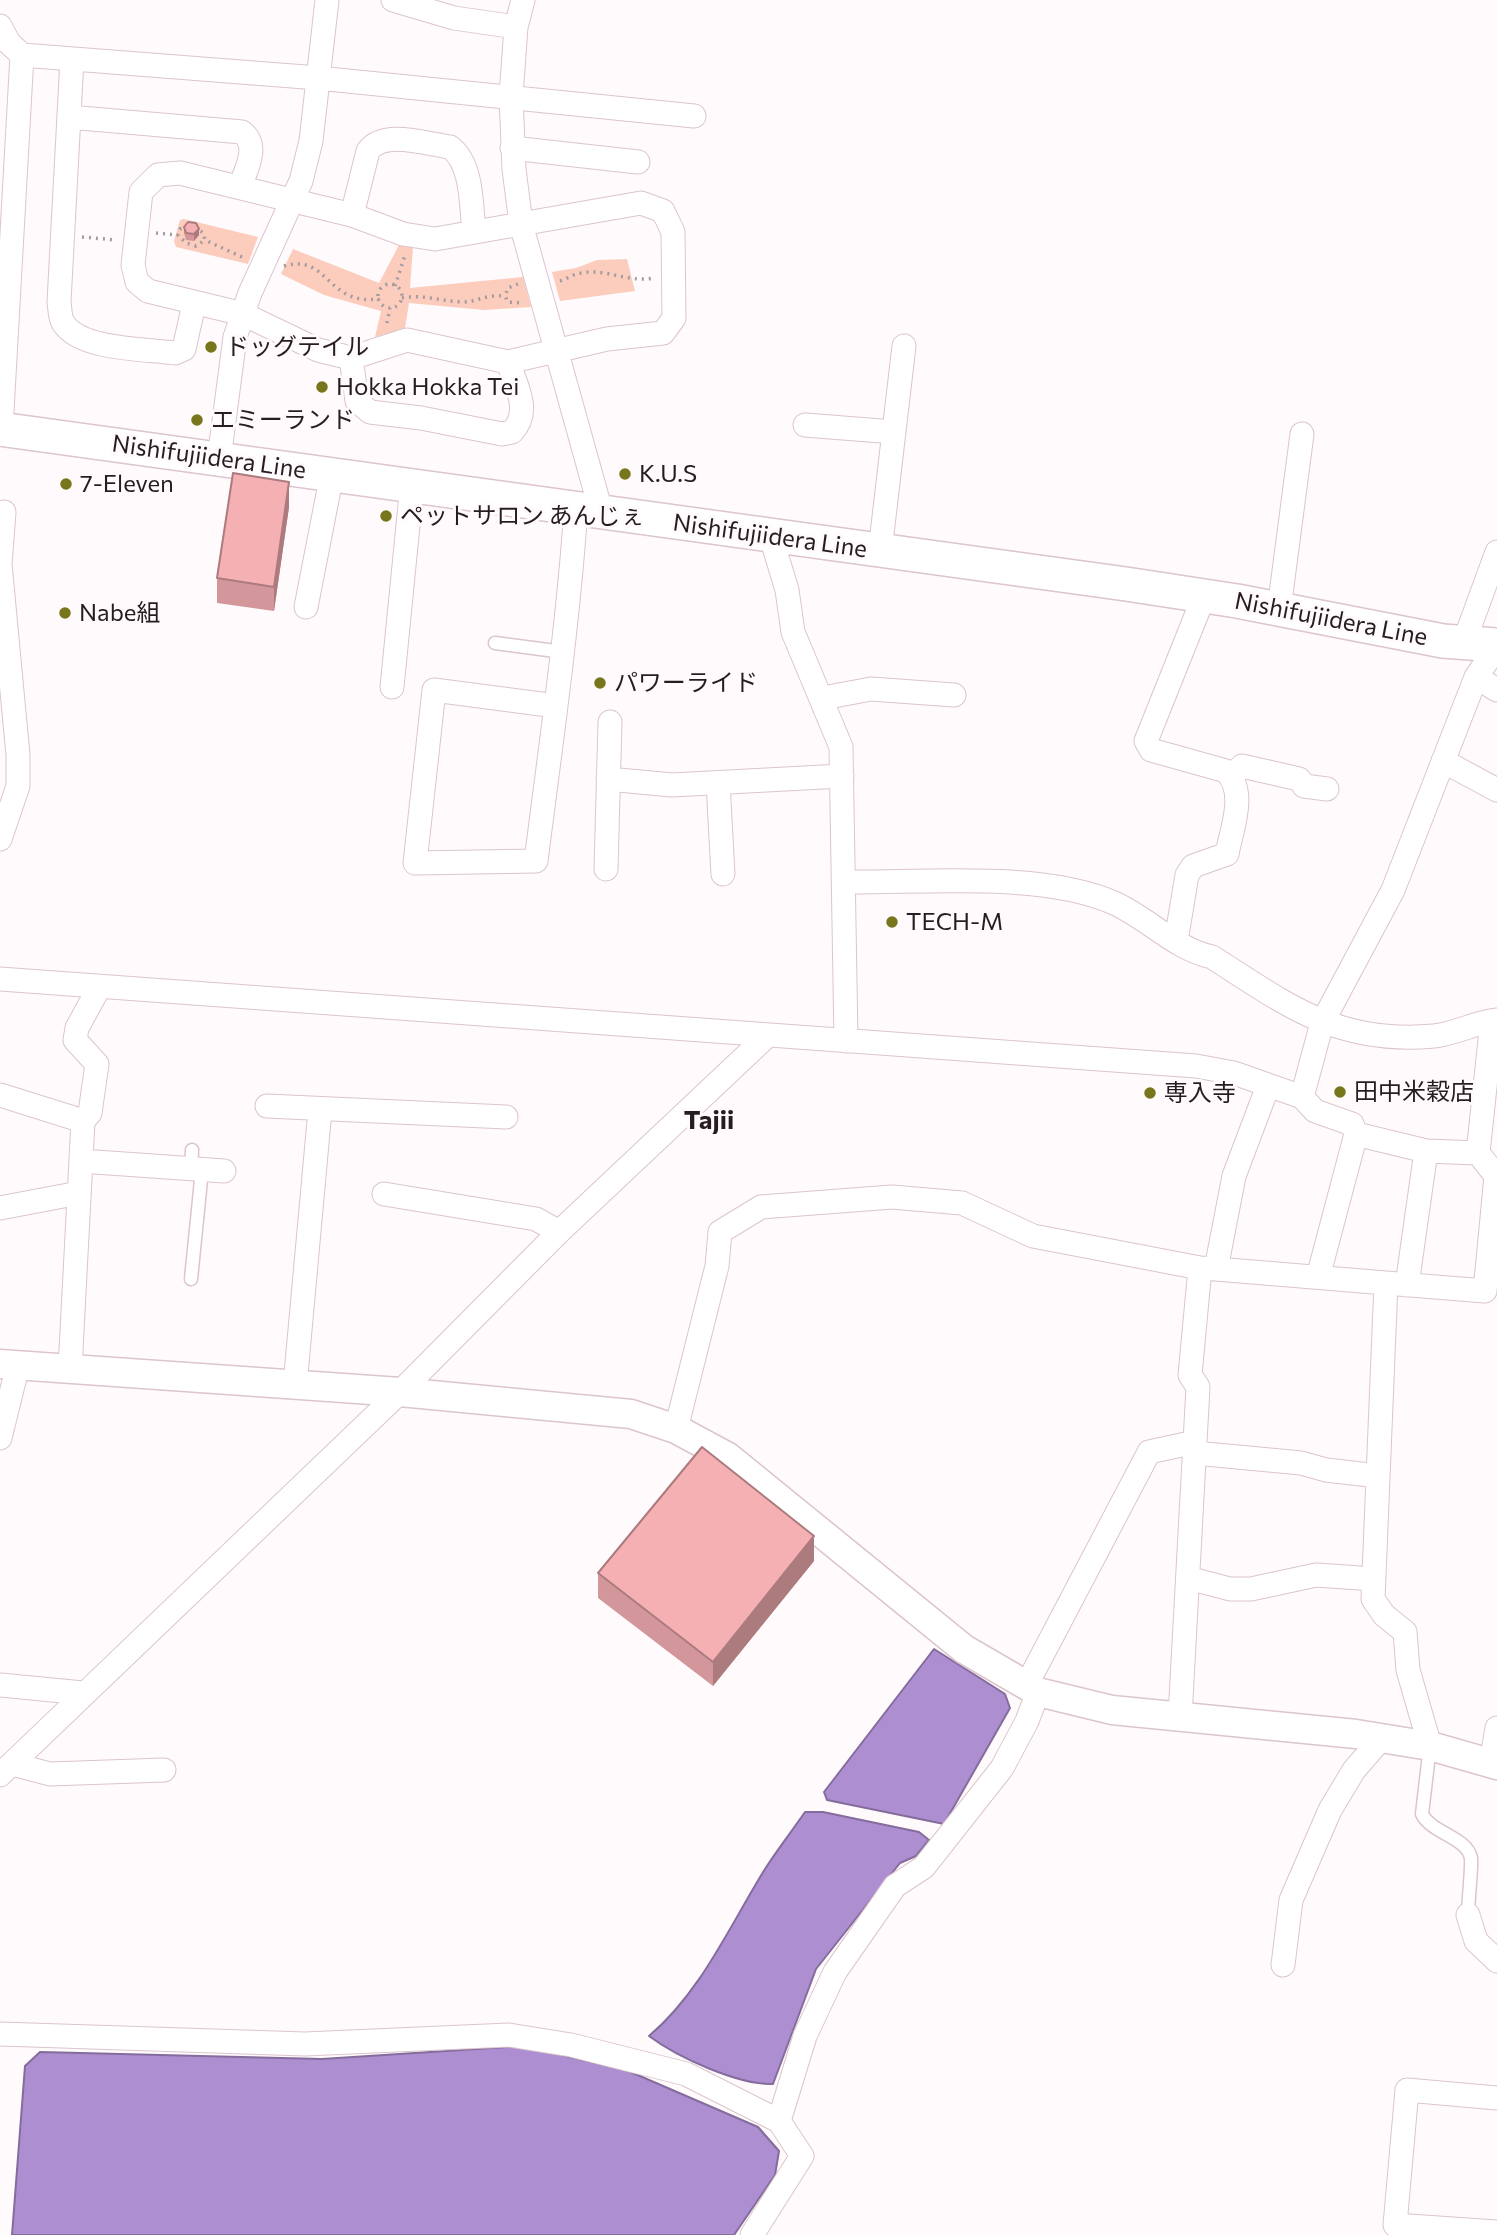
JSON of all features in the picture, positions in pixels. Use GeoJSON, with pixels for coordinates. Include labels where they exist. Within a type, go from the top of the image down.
{"type":"FeatureCollection","features":[{"type":"Feature","properties":{"kind":"main road","name":"Nishifujiidera Line"},"geometry":{"type":"LineString","coordinates":[[1,429],[1204,596],[1497,646]]}},
{"type":"Feature","properties":{"kind":"street"},"geometry":{"type":"LineString","coordinates":[[219,459],[235,337],[301,181],[311,141],[327,0]]}},
{"type":"Feature","properties":{"kind":"street"},"geometry":{"type":"LineString","coordinates":[[393,0],[422,3],[454,18],[516,27]]}},
{"type":"Feature","properties":{"kind":"street"},"geometry":{"type":"LineString","coordinates":[[523,0],[516,27],[511,96],[512,148],[521,224],[557,351],[589,509],[563,652],[536,861],[415,863],[434,690],[556,706]]}},
{"type":"Feature","properties":{"kind":"street"},"geometry":{"type":"LineString","coordinates":[[0,26],[9,43],[23,55],[318,78],[694,116]]}},
{"type":"Feature","properties":{"kind":"street"},"geometry":{"type":"LineString","coordinates":[[1,429],[9,120],[23,55]]}},
{"type":"Feature","properties":{"kind":"street"},"geometry":{"type":"LineString","coordinates":[[72,59],[59,302],[63,323],[76,336],[92,342],[175,352],[184,349],[188,342],[194,304]]}},
{"type":"Feature","properties":{"kind":"street"},"geometry":{"type":"LineString","coordinates":[[69,117],[242,132],[249,138],[252,149],[240,187]]}},
{"type":"Feature","properties":{"kind":"street"},"geometry":{"type":"LineString","coordinates":[[352,215],[368,151],[374,144],[384,139],[437,146],[450,148],[457,153],[465,166],[474,232]]}},
{"type":"Feature","properties":{"kind":"street"},"geometry":{"type":"LineString","coordinates":[[512,148],[638,162]]}},
{"type":"Feature","properties":{"kind":"street"},"geometry":{"type":"LineString","coordinates":[[180,173],[240,187],[352,215],[411,236],[435,239],[641,203],[655,206],[663,211],[673,232],[674,318],[663,333],[607,339],[508,362],[407,340],[351,358],[318,350],[243,314],[148,291],[137,282],[133,265],[141,192],[158,175],[180,173]]}},
{"type":"Feature","properties":{"kind":"street"},"geometry":{"type":"LineString","coordinates":[[880,551],[904,346]]}},
{"type":"Feature","properties":{"kind":"street"},"geometry":{"type":"LineString","coordinates":[[351,358],[357,401],[370,412],[421,418],[502,434],[512,432],[523,415],[523,406],[508,362]]}},
{"type":"Feature","properties":{"kind":"street"},"geometry":{"type":"LineString","coordinates":[[805,425],[894,432]]}},
{"type":"Feature","properties":{"kind":"street"},"geometry":{"type":"LineString","coordinates":[[1279,609],[1302,434]]}},
{"type":"Feature","properties":{"kind":"street"},"geometry":{"type":"LineString","coordinates":[[306,607],[332,474]]}},
{"type":"Feature","properties":{"kind":"street"},"geometry":{"type":"LineString","coordinates":[[392,687],[412,485]]}},
{"type":"Feature","properties":{"kind":"street"},"geometry":{"type":"LineString","coordinates":[[0,839],[18,786],[18,755],[0,564],[4,512]]}},
{"type":"Feature","properties":{"kind":"street"},"geometry":{"type":"LineString","coordinates":[[771,537],[786,590],[793,632],[823,698],[841,747],[846,1041]]}},
{"type":"Feature","properties":{"kind":"street"},"geometry":{"type":"LineString","coordinates":[[1464,642],[1497,552]]}},
{"type":"Feature","properties":{"kind":"street"},"geometry":{"type":"LineString","coordinates":[[1176,941],[1187,875],[1194,866],[1227,854],[1238,795],[1231,776],[1226,771],[1151,750],[1146,741],[1204,596]]}},
{"type":"Feature","properties":{"kind":"street"},"geometry":{"type":"LineString","coordinates":[[1302,1097],[1322,1023],[1393,890],[1476,677],[1497,646]]}},
{"type":"Feature","properties":{"kind":"street"},"geometry":{"type":"LineString","coordinates":[[1476,677],[1497,690]]}},
{"type":"Feature","properties":{"kind":"street"},"geometry":{"type":"LineString","coordinates":[[823,698],[872,689],[954,695]]}},
{"type":"Feature","properties":{"kind":"street"},"geometry":{"type":"LineString","coordinates":[[606,869],[610,722]]}},
{"type":"Feature","properties":{"kind":"street"},"geometry":{"type":"LineString","coordinates":[[1443,761],[1497,790]]}},
{"type":"Feature","properties":{"kind":"street"},"geometry":{"type":"LineString","coordinates":[[1231,776],[1241,766],[1299,779],[1304,786],[1327,789]]}},
{"type":"Feature","properties":{"kind":"street"},"geometry":{"type":"LineString","coordinates":[[608,779],[672,785],[842,776]]}},
{"type":"Feature","properties":{"kind":"street"},"geometry":{"type":"LineString","coordinates":[[718,783],[723,874]]}},
{"type":"Feature","properties":{"kind":"street"},"geometry":{"type":"LineString","coordinates":[[676,1429],[717,1266],[720,1232],[761,1207],[892,1197],[962,1203],[1033,1236],[1208,1268],[1485,1291],[1491,1285],[1496,1176],[1478,1153],[1494,1021],[1435,1036],[1386,1035],[1322,1023],[1296,1010],[1212,957],[1195,953],[1115,903],[1075,891],[1009,883],[844,882]]}},
{"type":"Feature","properties":{"kind":"street"},"geometry":{"type":"LineString","coordinates":[[0,979],[1196,1066],[1234,1073],[1302,1097],[1315,1111],[1352,1124],[1356,1134],[1318,1277]]}},
{"type":"Feature","properties":{"kind":"street"},"geometry":{"type":"LineString","coordinates":[[70,1369],[83,1121],[89,1113],[97,1064],[75,1040],[77,1028],[100,986]]}},
{"type":"Feature","properties":{"kind":"street"},"geometry":{"type":"LineString","coordinates":[[6,1769],[400,1392],[559,1232],[767,1036]]}},
{"type":"Feature","properties":{"kind":"street"},"geometry":{"type":"LineString","coordinates":[[1180,1717],[1198,1387],[1190,1375],[1208,1268],[1234,1176],[1268,1086]]}},
{"type":"Feature","properties":{"kind":"street"},"geometry":{"type":"LineString","coordinates":[[0,1095],[83,1121]]}},
{"type":"Feature","properties":{"kind":"street"},"geometry":{"type":"LineString","coordinates":[[267,1106],[506,1117]]}},
{"type":"Feature","properties":{"kind":"street"},"geometry":{"type":"LineString","coordinates":[[295,1385],[320,1110]]}},
{"type":"Feature","properties":{"kind":"street"},"geometry":{"type":"LineString","coordinates":[[1356,1134],[1426,1151],[1478,1153]]}},
{"type":"Feature","properties":{"kind":"street"},"geometry":{"type":"LineString","coordinates":[[1426,1151],[1396,1284],[1378,1476],[1374,1599],[1384,1615],[1405,1632],[1408,1670],[1430,1746]]}},
{"type":"Feature","properties":{"kind":"street"},"geometry":{"type":"LineString","coordinates":[[81,1161],[202,1165]]}},
{"type":"Feature","properties":{"kind":"street"},"geometry":{"type":"LineString","coordinates":[[0,1208],[79,1193]]}},
{"type":"Feature","properties":{"kind":"street"},"geometry":{"type":"LineString","coordinates":[[384,1195],[536,1219],[559,1232]]}},
{"type":"Feature","properties":{"kind":"street"},"geometry":{"type":"LineString","coordinates":[[0,1438],[9,1364],[400,1392],[631,1414],[676,1429],[728,1457],[964,1649],[1032,1689],[1112,1710],[1382,1738],[1430,1746],[1494,1764],[1497,1728]]}},
{"type":"Feature","properties":{"kind":"street"},"geometry":{"type":"LineString","coordinates":[[779,2121],[805,2036],[835,1972],[895,1886],[924,1867],[1002,1768],[1027,1721],[1032,1689],[1149,1452],[1195,1448],[1301,1462],[1326,1470],[1378,1476]]}},
{"type":"Feature","properties":{"kind":"street"},"geometry":{"type":"LineString","coordinates":[[1188,1578],[1230,1590],[1251,1589],[1316,1574],[1374,1579]]}},
{"type":"Feature","properties":{"kind":"street"},"geometry":{"type":"LineString","coordinates":[[0,1685],[83,1693]]}},
{"type":"Feature","properties":{"kind":"street"},"geometry":{"type":"LineString","coordinates":[[1283,1965],[1291,1900],[1315,1843],[1330,1810],[1354,1770],[1382,1738]]}},
{"type":"Feature","properties":{"kind":"street"},"geometry":{"type":"LineString","coordinates":[[6,1769],[50,1774],[164,1770]]}},
{"type":"Feature","properties":{"kind":"street"},"geometry":{"type":"LineString","coordinates":[[1468,1914],[1476,1941],[1497,1961]]}},
{"type":"Feature","properties":{"kind":"street"},"geometry":{"type":"LineString","coordinates":[[0,2034],[305,2044],[509,2035],[571,2045],[686,2074],[779,2121],[802,2156],[752,2235]]}},
{"type":"Feature","properties":{"kind":"street"},"geometry":{"type":"LineString","coordinates":[[1497,2098],[1407,2090],[1392,2230],[1497,2232]]}},
{"type":"Feature","properties":{"kind":"lane"},"geometry":{"type":"LineString","coordinates":[[495,643],[563,652]]}},
{"type":"Feature","properties":{"kind":"lane"},"geometry":{"type":"LineString","coordinates":[[191,1279],[202,1165]]}},
{"type":"Feature","properties":{"kind":"lane"},"geometry":{"type":"LineString","coordinates":[[1430,1746],[1422,1814],[1427,1824],[1463,1846],[1471,1857],[1468,1914]]}},
{"type":"Feature","properties":{"kind":"path"},"geometry":{"type":"LineString","coordinates":[[205,240],[196,246],[186,243],[178,235],[186,226],[195,226],[203,233],[205,240],[233,254],[255,260]]}},
{"type":"Feature","properties":{"kind":"path"},"geometry":{"type":"LineString","coordinates":[[62,235],[136,242]]}},
{"type":"Feature","properties":{"kind":"path"},"geometry":{"type":"LineString","coordinates":[[395,285],[411,236]]}},
{"type":"Feature","properties":{"kind":"path"},"geometry":{"type":"LineString","coordinates":[[279,265],[298,262],[307,264],[347,296],[379,299]]}},
{"type":"Feature","properties":{"kind":"path"},"geometry":{"type":"LineString","coordinates":[[551,283],[578,273],[591,272],[635,281],[673,274]]}},
{"type":"Feature","properties":{"kind":"path"},"geometry":{"type":"LineString","coordinates":[[395,285],[402,298],[399,305],[390,308],[381,304],[379,299],[383,286],[395,285]]}},
{"type":"Feature","properties":{"kind":"path"},"geometry":{"type":"LineString","coordinates":[[402,298],[415,295],[463,302],[488,295],[505,296]]}},
{"type":"Feature","properties":{"kind":"shaded area"},"geometry":{"type":"Polygon","coordinates":[[[180,220],[258,237],[248,264],[176,247],[174,241],[180,220]]]}},
{"type":"Feature","properties":{"kind":"shaded area"},"geometry":{"type":"Polygon","coordinates":[[[399,245],[413,247],[410,288],[523,277],[531,307],[484,310],[409,303],[405,328],[375,337],[381,311],[324,295],[281,274],[293,249],[379,283],[399,245]]]}},
{"type":"Feature","properties":{"kind":"shaded area"},"geometry":{"type":"Polygon","coordinates":[[[627,259],[635,291],[560,301],[552,272],[576,268],[597,260],[627,259]]]}},
{"type":"Feature","properties":{"kind":"shaded area"},"geometry":{"type":"Polygon","coordinates":[[[934,1649],[1005,1694],[1010,1708],[944,1824],[827,1800],[824,1792],[934,1649]]]}},
{"type":"Feature","properties":{"kind":"shaded area"},"geometry":{"type":"Polygon","coordinates":[[[805,1812],[823,1812],[919,1832],[929,1840],[916,1856],[900,1863],[816,1969],[773,2084],[743,2080],[691,2061],[649,2036],[667,2019],[699,1979],[765,1869],[805,1812]]]}},
{"type":"Feature","properties":{"kind":"shaded area"},"geometry":{"type":"Polygon","coordinates":[[[523,2046],[626,2070],[758,2127],[779,2151],[775,2175],[734,2235],[12,2235],[25,2066],[40,2052],[322,2059],[523,2046]]]}},
{"type":"Feature","properties":{"kind":"building"},"geometry":{"type":"Polygon","coordinates":[[[188,222],[196,223],[199,229],[194,234],[186,233],[184,227],[188,222]]]}},
{"type":"Feature","properties":{"kind":"building"},"geometry":{"type":"Polygon","coordinates":[[[233,473],[289,482],[274,587],[217,578],[233,473]]]}},
{"type":"Feature","properties":{"kind":"building"},"geometry":{"type":"Polygon","coordinates":[[[702,1447],[814,1536],[713,1662],[598,1573],[702,1447]]]}},
{"type":"Feature","properties":{"kind":"place","name":"ドッグテイル"},"geometry":{"type":"Point","coordinates":[211,347]}},
{"type":"Feature","properties":{"kind":"place","name":"Hokka Hokka Tei"},"geometry":{"type":"Point","coordinates":[322,387]}},
{"type":"Feature","properties":{"kind":"place","name":"エミーランド"},"geometry":{"type":"Point","coordinates":[197,420]}},
{"type":"Feature","properties":{"kind":"place","name":"K.U.S"},"geometry":{"type":"Point","coordinates":[625,474]}},
{"type":"Feature","properties":{"kind":"place","name":"7-Eleven"},"geometry":{"type":"Point","coordinates":[66,484]}},
{"type":"Feature","properties":{"kind":"place","name":"ペットサロン あんじぇ"},"geometry":{"type":"Point","coordinates":[386,516]}},
{"type":"Feature","properties":{"kind":"place","name":"Nabe組"},"geometry":{"type":"Point","coordinates":[65,613]}},
{"type":"Feature","properties":{"kind":"place","name":"パワーライド"},"geometry":{"type":"Point","coordinates":[600,683]}},
{"type":"Feature","properties":{"kind":"place","name":"TECH-M"},"geometry":{"type":"Point","coordinates":[892,922]}},
{"type":"Feature","properties":{"kind":"place","name":"田中米穀店"},"geometry":{"type":"Point","coordinates":[1340,1092]}},
{"type":"Feature","properties":{"kind":"place","name":"専入寺"},"geometry":{"type":"Point","coordinates":[1150,1093]}},
{"type":"Feature","properties":{"kind":"district","name":"Tajii"},"geometry":{"type":"Point","coordinates":[709,1120]}}]}
